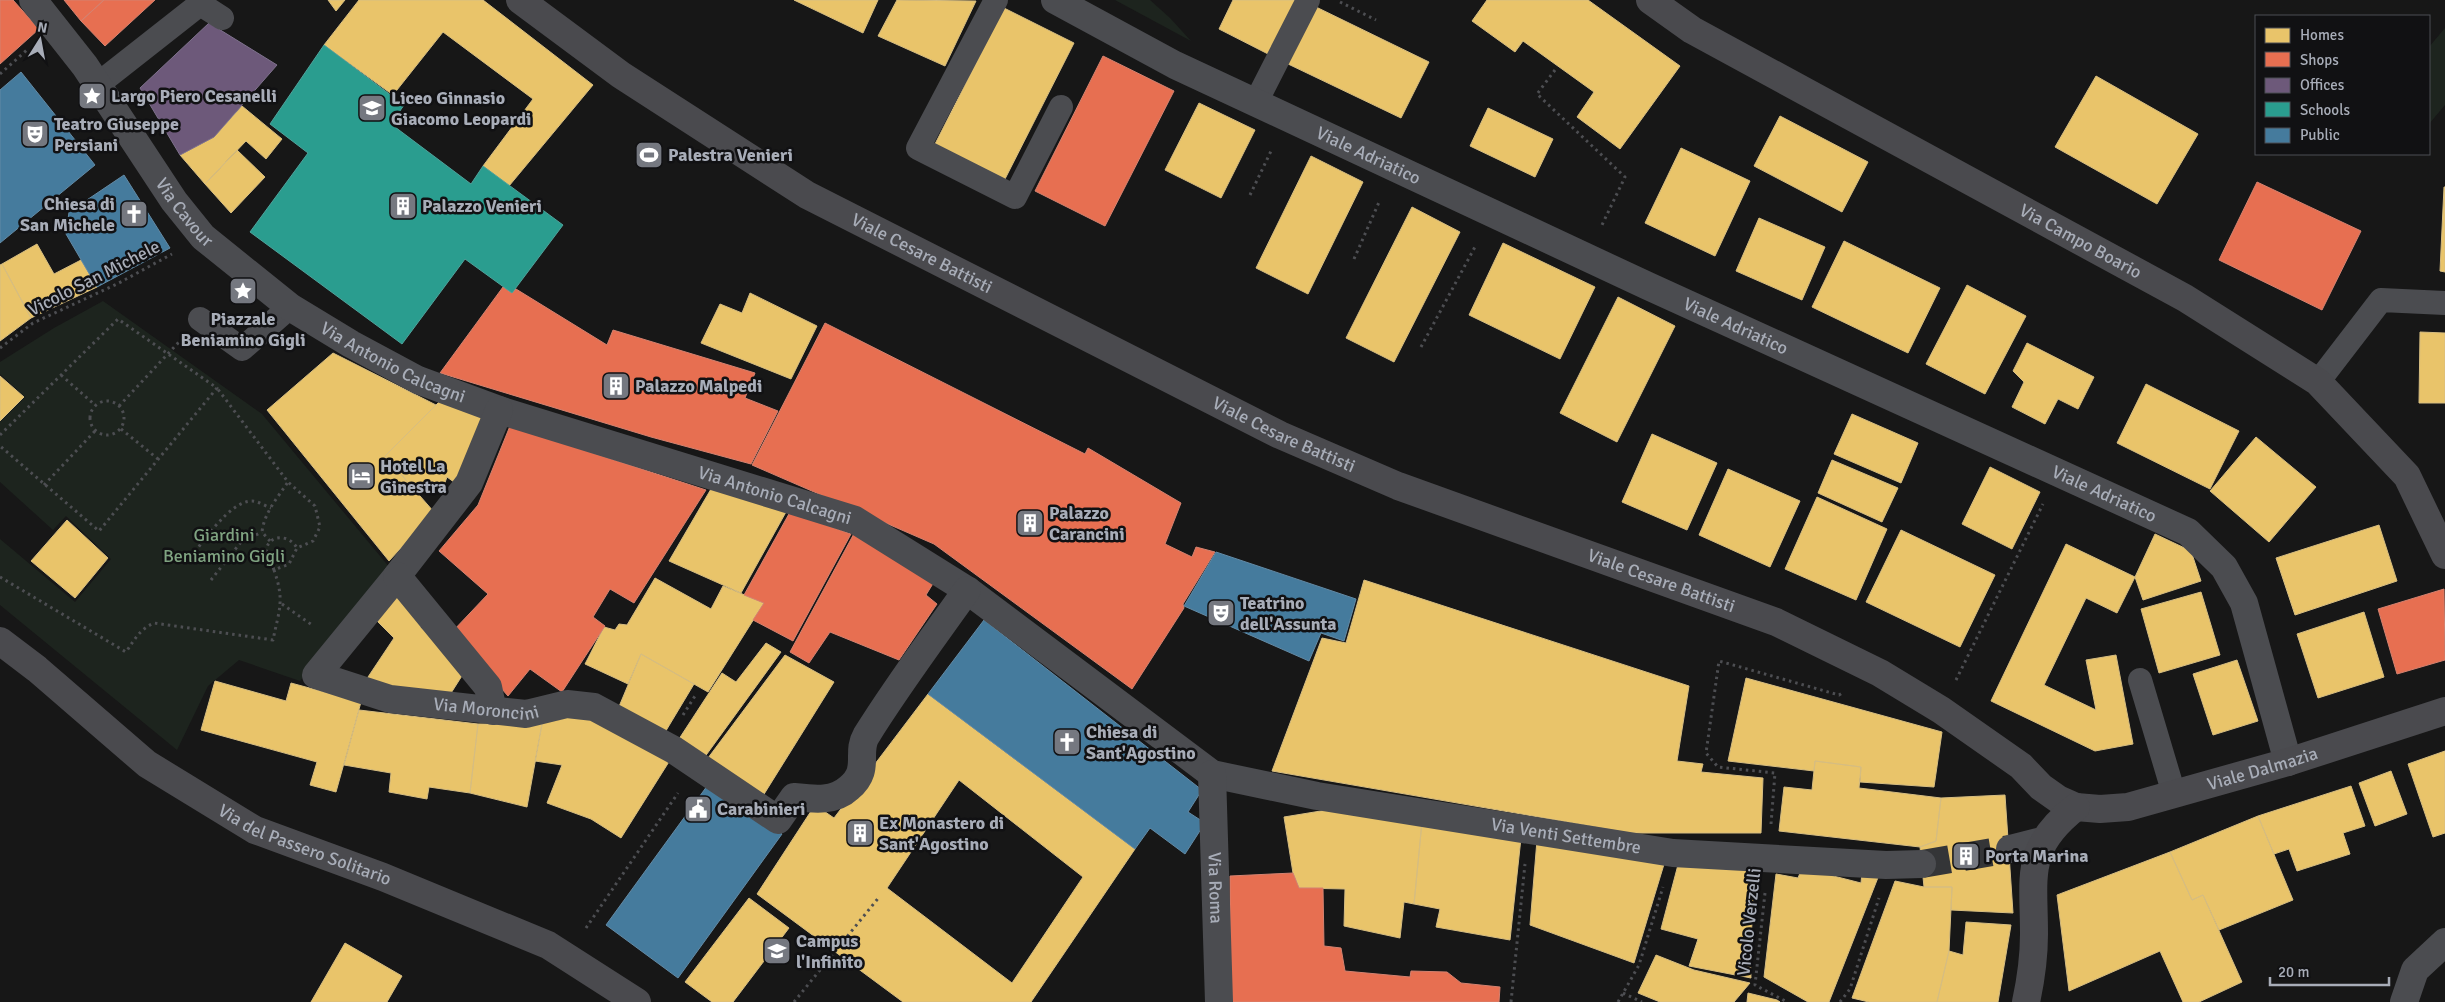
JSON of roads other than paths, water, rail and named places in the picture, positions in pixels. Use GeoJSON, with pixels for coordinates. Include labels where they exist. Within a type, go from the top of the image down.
{"type":"FeatureCollection","features":[{"type":"Feature","properties":{"kind":"street","name":"Via Cavour"},"geometry":{"type":"LineString","coordinates":[[33,0],[55,26],[97,85],[174,201],[203,237],[290,307]]}},
{"type":"Feature","properties":{"kind":"street","name":"Viale Cesare Battisti"},"geometry":{"type":"LineString","coordinates":[[520,0],[621,75],[807,195],[1280,435],[1398,486],[1776,622],[1880,673],[1949,715],[2021,766],[2041,787],[2058,799],[2076,807]]}},
{"type":"Feature","properties":{"kind":"street","name":"Viale Adriatico"},"geometry":{"type":"LineString","coordinates":[[1055,0],[1175,65],[1587,257],[2188,532],[2224,566],[2244,603],[2288,762]]}},
{"type":"Feature","properties":{"kind":"street","name":"Via Campo Boario"},"geometry":{"type":"LineString","coordinates":[[1665,4],[1692,30],[2185,298],[2318,382],[2407,476],[2445,555]]}},
{"type":"Feature","properties":{"kind":"street","name":"Via Antonio Calcagni"},"geometry":{"type":"LineString","coordinates":[[290,307],[351,344],[418,380],[500,410],[855,520],[967,590],[1212,774]]}},
{"type":"Feature","properties":{"kind":"street","name":"Via Moroncini"},"geometry":{"type":"LineString","coordinates":[[500,410],[469,483],[397,576],[316,675],[390,699],[526,714],[567,704],[594,707],[674,750],[778,820],[794,797],[817,800],[839,795],[850,788],[863,771],[864,739],[967,590]]}},
{"type":"Feature","properties":{"kind":"street"},"geometry":{"type":"LineString","coordinates":[[397,576],[488,687],[493,710]]}},
{"type":"Feature","properties":{"kind":"street","name":"Via del Passero Solitario"},"geometry":{"type":"LineString","coordinates":[[0,642],[37,670],[147,764],[255,830],[383,877],[548,945],[637,1002]]}},
{"type":"Feature","properties":{"kind":"street","name":"Viale Dalmazia"},"geometry":{"type":"LineString","coordinates":[[2076,807],[2100,809],[2128,807],[2288,762],[2445,711]]}},
{"type":"Feature","properties":{"kind":"street","name":"Via Venti Settembre"},"geometry":{"type":"LineString","coordinates":[[1212,774],[1317,796],[1674,853],[1886,865],[1922,864]]}},
{"type":"Feature","properties":{"kind":"street","name":"Via Roma"},"geometry":{"type":"LineString","coordinates":[[1212,774],[1219,1002]]}},
{"type":"Feature","properties":{"kind":"street"},"geometry":{"type":"LineString","coordinates":[[2026,1002],[2032,976],[2034,934],[2032,884],[2042,841],[2056,823],[2076,807]]}},
{"type":"Feature","properties":{"kind":"street"},"geometry":{"type":"LineString","coordinates":[[2010,848],[2042,841]]}},
{"type":"Feature","properties":{"kind":"street"},"geometry":{"type":"LineString","coordinates":[[2404,1002],[2415,970],[2445,942]]}},
{"type":"Feature","properties":{"kind":"lane"},"geometry":{"type":"LineString","coordinates":[[996,0],[918,148],[1015,197],[1061,107]]}},
{"type":"Feature","properties":{"kind":"lane"},"geometry":{"type":"LineString","coordinates":[[1256,102],[1308,0]]}},
{"type":"Feature","properties":{"kind":"lane"},"geometry":{"type":"LineString","coordinates":[[97,85],[200,4],[222,18]]}},
{"type":"Feature","properties":{"kind":"lane"},"geometry":{"type":"LineString","coordinates":[[2318,382],[2381,300],[2445,302]]}},
{"type":"Feature","properties":{"kind":"lane"},"geometry":{"type":"LineString","coordinates":[[200,319],[242,349],[290,307]]}},
{"type":"Feature","properties":{"kind":"lane"},"geometry":{"type":"LineString","coordinates":[[2140,680],[2174,794]]}},
{"type":"Feature","properties":{"kind":"tunnel"},"geometry":{"type":"LineString","coordinates":[[1922,864],[2010,849]]}},
{"type":"Feature","properties":{"kind":"place","name":"Largo Piero Cesanelli"},"geometry":{"type":"Point","coordinates":[92,96]}},
{"type":"Feature","properties":{"kind":"place","name":"Liceo Ginnasio Giacomo Leopardi"},"geometry":{"type":"Point","coordinates":[372,108]}},
{"type":"Feature","properties":{"kind":"place","name":"Teatro Giuseppe Persiani"},"geometry":{"type":"Point","coordinates":[35,134]}},
{"type":"Feature","properties":{"kind":"place","name":"Palestra Venieri"},"geometry":{"type":"Point","coordinates":[649,155]}},
{"type":"Feature","properties":{"kind":"place","name":"Palazzo Venieri"},"geometry":{"type":"Point","coordinates":[403,206]}},
{"type":"Feature","properties":{"kind":"place","name":"Chiesa di San Michele"},"geometry":{"type":"Point","coordinates":[134,214]}},
{"type":"Feature","properties":{"kind":"place","name":"Piazzale Beniamino Gigli"},"geometry":{"type":"Point","coordinates":[243,291]}},
{"type":"Feature","properties":{"kind":"place","name":"Palazzo Malpedi"},"geometry":{"type":"Point","coordinates":[616,386]}},
{"type":"Feature","properties":{"kind":"place","name":"Hotel La Ginestra"},"geometry":{"type":"Point","coordinates":[361,476]}},
{"type":"Feature","properties":{"kind":"place","name":"Palazzo Carancini"},"geometry":{"type":"Point","coordinates":[1030,523]}},
{"type":"Feature","properties":{"kind":"place","name":"Teatrino dell'Assunta"},"geometry":{"type":"Point","coordinates":[1221,613]}},
{"type":"Feature","properties":{"kind":"place","name":"Chiesa di Sant'Agostino"},"geometry":{"type":"Point","coordinates":[1067,742]}},
{"type":"Feature","properties":{"kind":"place","name":"Carabinieri"},"geometry":{"type":"Point","coordinates":[698,809]}},
{"type":"Feature","properties":{"kind":"place","name":"Ex Monastero di Sant'Agostino"},"geometry":{"type":"Point","coordinates":[860,833]}},
{"type":"Feature","properties":{"kind":"place","name":"Porta Marina"},"geometry":{"type":"Point","coordinates":[1966,856]}},
{"type":"Feature","properties":{"kind":"place","name":"Campus l'Infinito"},"geometry":{"type":"Point","coordinates":[777,951]}},
{"type":"Feature","properties":{"kind":"park label","name":"Giardini Beniamino Gigli"},"geometry":{"type":"Point","coordinates":[224,545]}}]}
